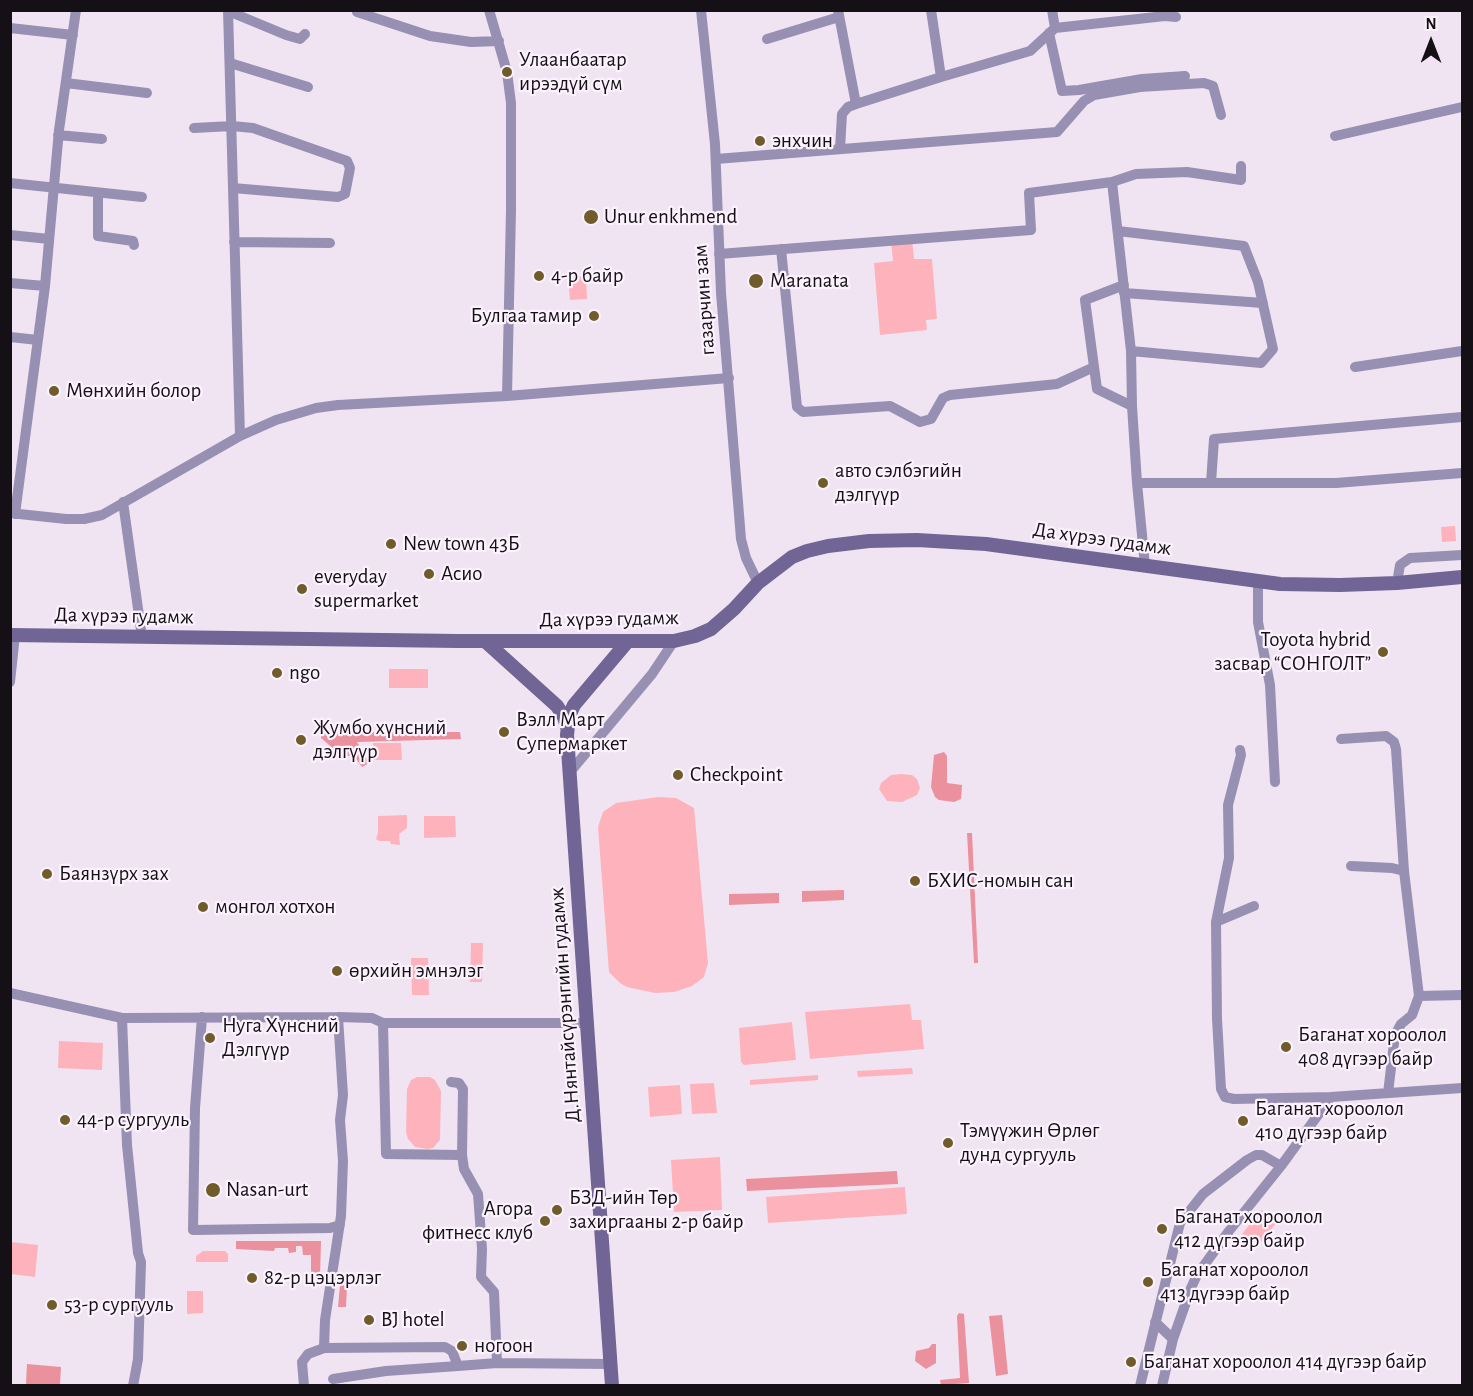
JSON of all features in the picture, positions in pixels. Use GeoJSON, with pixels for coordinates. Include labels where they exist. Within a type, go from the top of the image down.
{"type":"FeatureCollection","features":[{"type":"Feature","properties":{"kind":"main road","name":"Да хүрээ гудамж"},"geometry":{"type":"LineString","coordinates":[[13,635],[485,641],[674,640],[695,636],[711,628],[734,609],[758,583],[792,557],[807,550],[869,541],[964,542],[1258,581],[1321,585],[1397,583],[1462,577]]}},
{"type":"Feature","properties":{"kind":"main road"},"geometry":{"type":"LineString","coordinates":[[485,641],[557,706],[565,720],[567,735]]}},
{"type":"Feature","properties":{"kind":"main road","name":"Д.Нянтайсүрэнгийн гудамж"},"geometry":{"type":"LineString","coordinates":[[612,1386],[567,735],[574,705],[628,642]]}},
{"type":"Feature","properties":{"kind":"street"},"geometry":{"type":"LineString","coordinates":[[76,10],[58,135],[45,286],[13,514],[66,519],[84,519],[102,514],[240,436],[276,420],[327,407],[507,396],[729,378]]}},
{"type":"Feature","properties":{"kind":"street"},"geometry":{"type":"LineString","coordinates":[[489,10],[507,72],[511,103],[507,396]]}},
{"type":"Feature","properties":{"kind":"street","name":"газарчин зам"},"geometry":{"type":"LineString","coordinates":[[701,10],[716,159],[719,254],[741,539],[746,558],[758,583]]}},
{"type":"Feature","properties":{"kind":"street"},"geometry":{"type":"LineString","coordinates":[[931,10],[941,77]]}},
{"type":"Feature","properties":{"kind":"street"},"geometry":{"type":"LineString","coordinates":[[1052,10],[1052,31],[1062,91],[1142,79],[1185,76]]}},
{"type":"Feature","properties":{"kind":"street"},"geometry":{"type":"LineString","coordinates":[[240,436],[228,11],[286,35],[300,39],[305,34]]}},
{"type":"Feature","properties":{"kind":"street"},"geometry":{"type":"LineString","coordinates":[[357,12],[430,36],[471,42],[499,41]]}},
{"type":"Feature","properties":{"kind":"street"},"geometry":{"type":"LineString","coordinates":[[767,39],[839,14],[856,104]]}},
{"type":"Feature","properties":{"kind":"street"},"geometry":{"type":"LineString","coordinates":[[840,149],[842,114],[848,107],[1030,51],[1052,31],[1135,15],[1176,17]]}},
{"type":"Feature","properties":{"kind":"street"},"geometry":{"type":"LineString","coordinates":[[10,28],[74,35]]}},
{"type":"Feature","properties":{"kind":"street"},"geometry":{"type":"LineString","coordinates":[[231,63],[308,87]]}},
{"type":"Feature","properties":{"kind":"street"},"geometry":{"type":"LineString","coordinates":[[66,83],[147,93]]}},
{"type":"Feature","properties":{"kind":"street"},"geometry":{"type":"LineString","coordinates":[[716,159],[1057,132],[1084,101],[1094,95],[1140,87],[1204,83],[1213,86],[1221,115]]}},
{"type":"Feature","properties":{"kind":"street"},"geometry":{"type":"LineString","coordinates":[[1335,136],[1462,107]]}},
{"type":"Feature","properties":{"kind":"street"},"geometry":{"type":"LineString","coordinates":[[194,128],[232,126],[253,128],[347,161],[350,168],[345,194],[338,197],[233,188]]}},
{"type":"Feature","properties":{"kind":"street"},"geometry":{"type":"LineString","coordinates":[[58,135],[102,139]]}},
{"type":"Feature","properties":{"kind":"street"},"geometry":{"type":"LineString","coordinates":[[719,254],[1031,230],[1029,193],[1112,182],[1136,174],[1187,172],[1241,180],[1241,166]]}},
{"type":"Feature","properties":{"kind":"street"},"geometry":{"type":"LineString","coordinates":[[1112,182],[1131,351],[1137,483],[1145,566]]}},
{"type":"Feature","properties":{"kind":"street"},"geometry":{"type":"LineString","coordinates":[[10,183],[142,197]]}},
{"type":"Feature","properties":{"kind":"street"},"geometry":{"type":"LineString","coordinates":[[98,193],[98,236],[133,241],[134,245]]}},
{"type":"Feature","properties":{"kind":"street"},"geometry":{"type":"LineString","coordinates":[[1118,231],[1244,246],[1258,282],[1274,349],[1261,363],[1131,351]]}},
{"type":"Feature","properties":{"kind":"street"},"geometry":{"type":"LineString","coordinates":[[10,234],[49,239]]}},
{"type":"Feature","properties":{"kind":"street"},"geometry":{"type":"LineString","coordinates":[[234,242],[330,243]]}},
{"type":"Feature","properties":{"kind":"street"},"geometry":{"type":"LineString","coordinates":[[781,249],[797,406],[803,412],[890,406],[920,422],[931,419],[943,398],[950,395],[1057,384],[1094,367]]}},
{"type":"Feature","properties":{"kind":"street"},"geometry":{"type":"LineString","coordinates":[[10,283],[45,286]]}},
{"type":"Feature","properties":{"kind":"street"},"geometry":{"type":"LineString","coordinates":[[1132,406],[1097,389],[1085,300],[1124,289],[1263,303]]}},
{"type":"Feature","properties":{"kind":"street"},"geometry":{"type":"LineString","coordinates":[[10,337],[38,340]]}},
{"type":"Feature","properties":{"kind":"street"},"geometry":{"type":"LineString","coordinates":[[1354,367],[1462,351]]}},
{"type":"Feature","properties":{"kind":"street"},"geometry":{"type":"LineString","coordinates":[[1211,483],[1214,439],[1462,417]]}},
{"type":"Feature","properties":{"kind":"street"},"geometry":{"type":"LineString","coordinates":[[1137,483],[1336,483],[1462,473]]}},
{"type":"Feature","properties":{"kind":"street"},"geometry":{"type":"LineString","coordinates":[[123,502],[142,637]]}},
{"type":"Feature","properties":{"kind":"street"},"geometry":{"type":"LineString","coordinates":[[1397,583],[1400,565],[1410,558],[1462,555]]}},
{"type":"Feature","properties":{"kind":"street"},"geometry":{"type":"LineString","coordinates":[[1258,581],[1258,622],[1270,685],[1275,782]]}},
{"type":"Feature","properties":{"kind":"street"},"geometry":{"type":"LineString","coordinates":[[10,682],[13,635]]}},
{"type":"Feature","properties":{"kind":"street"},"geometry":{"type":"LineString","coordinates":[[570,772],[652,674],[674,640]]}},
{"type":"Feature","properties":{"kind":"street"},"geometry":{"type":"LineString","coordinates":[[1341,739],[1386,736],[1394,742],[1396,749],[1404,871],[1419,996],[1412,1015],[1401,1024],[1395,1035],[1388,1093]]}},
{"type":"Feature","properties":{"kind":"street"},"geometry":{"type":"LineString","coordinates":[[1240,750],[1241,755],[1228,805],[1229,858],[1216,922],[1216,1018],[1221,1089],[1225,1097],[1234,1099],[1331,1097],[1462,1088]]}},
{"type":"Feature","properties":{"kind":"street"},"geometry":{"type":"LineString","coordinates":[[1351,866],[1392,868],[1404,871]]}},
{"type":"Feature","properties":{"kind":"street"},"geometry":{"type":"LineString","coordinates":[[1216,922],[1254,906]]}},
{"type":"Feature","properties":{"kind":"street"},"geometry":{"type":"LineString","coordinates":[[10,993],[122,1018],[338,1017],[372,1018],[383,1023],[588,1023]]}},
{"type":"Feature","properties":{"kind":"street"},"geometry":{"type":"LineString","coordinates":[[1419,996],[1462,995]]}},
{"type":"Feature","properties":{"kind":"street"},"geometry":{"type":"LineString","coordinates":[[202,1017],[195,1108],[193,1230],[330,1228],[340,1225]]}},
{"type":"Feature","properties":{"kind":"street"},"geometry":{"type":"LineString","coordinates":[[324,1348],[340,1225],[343,1161],[340,1120],[343,1095],[338,1017]]}},
{"type":"Feature","properties":{"kind":"street"},"geometry":{"type":"LineString","coordinates":[[122,1018],[127,1145],[138,1253],[141,1262],[138,1359],[133,1386]]}},
{"type":"Feature","properties":{"kind":"street"},"geometry":{"type":"LineString","coordinates":[[383,1023],[386,1154],[462,1155]]}},
{"type":"Feature","properties":{"kind":"street"},"geometry":{"type":"LineString","coordinates":[[451,1082],[459,1083],[463,1089],[462,1155],[464,1169],[478,1194],[482,1249],[481,1276],[494,1292],[497,1363]]}},
{"type":"Feature","properties":{"kind":"street"},"geometry":{"type":"LineString","coordinates":[[1162,1386],[1173,1338],[1197,1275],[1209,1256],[1281,1166],[1331,1097]]}},
{"type":"Feature","properties":{"kind":"street"},"geometry":{"type":"LineString","coordinates":[[1140,1386],[1180,1223],[1203,1194],[1256,1155],[1262,1155],[1281,1166]]}},
{"type":"Feature","properties":{"kind":"street"},"geometry":{"type":"LineString","coordinates":[[1155,1322],[1173,1338]]}},
{"type":"Feature","properties":{"kind":"street"},"geometry":{"type":"LineString","coordinates":[[304,1386],[302,1362],[308,1354],[324,1348],[446,1347],[452,1351],[458,1366]]}},
{"type":"Feature","properties":{"kind":"street"},"geometry":{"type":"LineString","coordinates":[[333,1379],[387,1371],[497,1363],[611,1364]]}},
{"type":"Feature","properties":{"kind":"shaded area"},"geometry":{"type":"Polygon","coordinates":[[[912,239],[914,259],[932,259],[937,319],[926,320],[927,330],[880,335],[874,263],[893,261],[891,241],[912,239]]]}},
{"type":"Feature","properties":{"kind":"shaded area"},"geometry":{"type":"Polygon","coordinates":[[[586,276],[587,299],[570,300],[568,277],[586,276]]]}},
{"type":"Feature","properties":{"kind":"shaded area"},"geometry":{"type":"Polygon","coordinates":[[[1455,526],[1456,541],[1442,542],[1441,527],[1455,526]]]}},
{"type":"Feature","properties":{"kind":"shaded area"},"geometry":{"type":"Polygon","coordinates":[[[389,669],[428,669],[428,688],[389,688],[389,669]]]}},
{"type":"Feature","properties":{"kind":"shaded area"},"geometry":{"type":"Polygon","coordinates":[[[321,732],[460,732],[461,739],[357,742],[369,763],[362,767],[354,756],[342,756],[321,738],[321,732]]]}},
{"type":"Feature","properties":{"kind":"shaded area"},"geometry":{"type":"Polygon","coordinates":[[[373,743],[401,743],[402,760],[373,760],[373,743]]]}},
{"type":"Feature","properties":{"kind":"shaded area"},"geometry":{"type":"Polygon","coordinates":[[[944,752],[947,756],[947,783],[962,785],[961,799],[954,802],[939,800],[935,797],[931,787],[934,755],[944,752]]]}},
{"type":"Feature","properties":{"kind":"shaded area"},"geometry":{"type":"Polygon","coordinates":[[[891,775],[912,775],[917,779],[920,788],[917,795],[902,802],[887,801],[879,789],[881,783],[891,775]]]}},
{"type":"Feature","properties":{"kind":"shaded area"},"geometry":{"type":"Polygon","coordinates":[[[658,797],[676,798],[694,808],[708,963],[704,977],[692,986],[674,992],[655,993],[627,987],[609,972],[598,827],[603,812],[616,803],[658,797]]]}},
{"type":"Feature","properties":{"kind":"shaded area"},"geometry":{"type":"Polygon","coordinates":[[[407,815],[407,828],[399,834],[400,845],[376,839],[378,816],[407,815]]]}},
{"type":"Feature","properties":{"kind":"shaded area"},"geometry":{"type":"Polygon","coordinates":[[[424,816],[455,816],[456,837],[424,838],[424,816]]]}},
{"type":"Feature","properties":{"kind":"shaded area"},"geometry":{"type":"Polygon","coordinates":[[[967,833],[972,833],[978,963],[974,963],[967,833]]]}},
{"type":"Feature","properties":{"kind":"shaded area"},"geometry":{"type":"Polygon","coordinates":[[[844,890],[844,900],[802,902],[802,891],[844,890]]]}},
{"type":"Feature","properties":{"kind":"shaded area"},"geometry":{"type":"Polygon","coordinates":[[[779,893],[779,903],[729,905],[729,894],[779,893]]]}},
{"type":"Feature","properties":{"kind":"shaded area"},"geometry":{"type":"Polygon","coordinates":[[[471,943],[483,943],[482,982],[470,982],[471,943]]]}},
{"type":"Feature","properties":{"kind":"shaded area"},"geometry":{"type":"Polygon","coordinates":[[[411,958],[428,958],[429,995],[412,995],[411,958]]]}},
{"type":"Feature","properties":{"kind":"shaded area"},"geometry":{"type":"Polygon","coordinates":[[[910,1004],[912,1020],[921,1020],[924,1049],[810,1059],[805,1012],[910,1004]]]}},
{"type":"Feature","properties":{"kind":"shaded area"},"geometry":{"type":"Polygon","coordinates":[[[792,1022],[796,1060],[744,1065],[741,1062],[739,1028],[792,1022]]]}},
{"type":"Feature","properties":{"kind":"shaded area"},"geometry":{"type":"Polygon","coordinates":[[[59,1041],[103,1043],[102,1070],[58,1068],[59,1041]]]}},
{"type":"Feature","properties":{"kind":"shaded area"},"geometry":{"type":"Polygon","coordinates":[[[912,1068],[913,1074],[858,1077],[857,1071],[912,1068]]]}},
{"type":"Feature","properties":{"kind":"shaded area"},"geometry":{"type":"Polygon","coordinates":[[[818,1075],[818,1080],[750,1085],[750,1080],[818,1075]]]}},
{"type":"Feature","properties":{"kind":"shaded area"},"geometry":{"type":"Polygon","coordinates":[[[417,1077],[430,1077],[435,1080],[441,1091],[440,1140],[433,1148],[428,1149],[415,1147],[408,1139],[406,1132],[407,1089],[411,1080],[417,1077]]]}},
{"type":"Feature","properties":{"kind":"shaded area"},"geometry":{"type":"Polygon","coordinates":[[[714,1083],[717,1113],[692,1114],[690,1084],[714,1083]]]}},
{"type":"Feature","properties":{"kind":"shaded area"},"geometry":{"type":"Polygon","coordinates":[[[680,1085],[682,1114],[650,1117],[648,1087],[680,1085]]]}},
{"type":"Feature","properties":{"kind":"shaded area"},"geometry":{"type":"Polygon","coordinates":[[[720,1157],[722,1210],[674,1212],[671,1160],[720,1157]]]}},
{"type":"Feature","properties":{"kind":"shaded area"},"geometry":{"type":"Polygon","coordinates":[[[897,1171],[898,1184],[747,1191],[746,1179],[897,1171]]]}},
{"type":"Feature","properties":{"kind":"shaded area"},"geometry":{"type":"Polygon","coordinates":[[[905,1187],[907,1214],[768,1223],[766,1197],[905,1187]]]}},
{"type":"Feature","properties":{"kind":"shaded area"},"geometry":{"type":"Polygon","coordinates":[[[1261,1210],[1277,1222],[1258,1246],[1242,1234],[1261,1210]]]}},
{"type":"Feature","properties":{"kind":"shaded area"},"geometry":{"type":"Polygon","coordinates":[[[236,1241],[321,1241],[320,1277],[311,1276],[311,1255],[303,1255],[302,1246],[296,1246],[296,1252],[289,1253],[288,1248],[275,1248],[274,1251],[236,1249],[236,1241]]]}},
{"type":"Feature","properties":{"kind":"shaded area"},"geometry":{"type":"Polygon","coordinates":[[[11,1242],[38,1245],[35,1277],[11,1274],[11,1242]]]}},
{"type":"Feature","properties":{"kind":"shaded area"},"geometry":{"type":"Polygon","coordinates":[[[203,1251],[225,1251],[228,1254],[228,1262],[196,1262],[196,1256],[203,1251]]]}},
{"type":"Feature","properties":{"kind":"shaded area"},"geometry":{"type":"Polygon","coordinates":[[[340,1285],[347,1286],[346,1307],[338,1307],[340,1285]]]}},
{"type":"Feature","properties":{"kind":"shaded area"},"geometry":{"type":"Polygon","coordinates":[[[187,1291],[203,1291],[203,1313],[187,1314],[187,1291]]]}},
{"type":"Feature","properties":{"kind":"shaded area"},"geometry":{"type":"Polygon","coordinates":[[[959,1313],[964,1314],[969,1383],[941,1385],[940,1380],[960,1378],[957,1316],[959,1313]]]}},
{"type":"Feature","properties":{"kind":"shaded area"},"geometry":{"type":"Polygon","coordinates":[[[1002,1315],[1008,1374],[996,1376],[989,1316],[1002,1315]]]}},
{"type":"Feature","properties":{"kind":"shaded area"},"geometry":{"type":"Polygon","coordinates":[[[932,1344],[936,1344],[936,1363],[926,1369],[915,1361],[916,1351],[929,1348],[932,1344]]]}},
{"type":"Feature","properties":{"kind":"shaded area"},"geometry":{"type":"Polygon","coordinates":[[[27,1364],[61,1367],[60,1385],[27,1385],[27,1364]]]}},
{"type":"Feature","properties":{"kind":"place","name":"Улаанбаатар ирээдүй сүм"},"geometry":{"type":"Point","coordinates":[507,72]}},
{"type":"Feature","properties":{"kind":"place","name":"энхчин"},"geometry":{"type":"Point","coordinates":[760,141]}},
{"type":"Feature","properties":{"kind":"place","name":"Unur enkhmend"},"geometry":{"type":"Point","coordinates":[591,217]}},
{"type":"Feature","properties":{"kind":"place","name":"4-р байр"},"geometry":{"type":"Point","coordinates":[539,276]}},
{"type":"Feature","properties":{"kind":"place","name":"Maranata"},"geometry":{"type":"Point","coordinates":[756,281]}},
{"type":"Feature","properties":{"kind":"place","name":"Булгаа тамир"},"geometry":{"type":"Point","coordinates":[594,316]}},
{"type":"Feature","properties":{"kind":"place","name":"Мөнхийн болор"},"geometry":{"type":"Point","coordinates":[54,391]}},
{"type":"Feature","properties":{"kind":"place","name":"авто сэлбэгийн дэлгүүр"},"geometry":{"type":"Point","coordinates":[823,483]}},
{"type":"Feature","properties":{"kind":"place","name":"New town 43Б"},"geometry":{"type":"Point","coordinates":[391,544]}},
{"type":"Feature","properties":{"kind":"place","name":"Асио"},"geometry":{"type":"Point","coordinates":[429,574]}},
{"type":"Feature","properties":{"kind":"place","name":"everyday supermarket"},"geometry":{"type":"Point","coordinates":[302,589]}},
{"type":"Feature","properties":{"kind":"place","name":"Toyota hybrid засвар “СОНГОЛТ”"},"geometry":{"type":"Point","coordinates":[1383,652]}},
{"type":"Feature","properties":{"kind":"place","name":"ngo"},"geometry":{"type":"Point","coordinates":[277,673]}},
{"type":"Feature","properties":{"kind":"place","name":"Вэлл Март Супермаркет"},"geometry":{"type":"Point","coordinates":[504,732]}},
{"type":"Feature","properties":{"kind":"place","name":"Жумбо хүнсний дэлгүүр"},"geometry":{"type":"Point","coordinates":[301,740]}},
{"type":"Feature","properties":{"kind":"place","name":"Checkpoint"},"geometry":{"type":"Point","coordinates":[678,775]}},
{"type":"Feature","properties":{"kind":"place","name":"Баянзүрх зах"},"geometry":{"type":"Point","coordinates":[47,874]}},
{"type":"Feature","properties":{"kind":"place","name":"БХИС-номын сан"},"geometry":{"type":"Point","coordinates":[915,881]}},
{"type":"Feature","properties":{"kind":"place","name":"монгол хотхон"},"geometry":{"type":"Point","coordinates":[203,907]}},
{"type":"Feature","properties":{"kind":"place","name":"өрхийн эмнэлэг"},"geometry":{"type":"Point","coordinates":[337,971]}},
{"type":"Feature","properties":{"kind":"place","name":"Нуга Хүнсний Дэлгүүр"},"geometry":{"type":"Point","coordinates":[210,1038]}},
{"type":"Feature","properties":{"kind":"place","name":"Баганат хороолол 408 дүгээр байр"},"geometry":{"type":"Point","coordinates":[1286,1047]}},
{"type":"Feature","properties":{"kind":"place","name":"44-р сургууль"},"geometry":{"type":"Point","coordinates":[65,1120]}},
{"type":"Feature","properties":{"kind":"place","name":"Баганат хороолол 410 дүгээр байр"},"geometry":{"type":"Point","coordinates":[1243,1121]}},
{"type":"Feature","properties":{"kind":"place","name":"Тэмүүжин Өрлөг дунд сургууль"},"geometry":{"type":"Point","coordinates":[948,1143]}},
{"type":"Feature","properties":{"kind":"place","name":"Nasan-urt"},"geometry":{"type":"Point","coordinates":[213,1190]}},
{"type":"Feature","properties":{"kind":"place","name":"БЗД-ийн Төр захиргааны 2-р байр"},"geometry":{"type":"Point","coordinates":[557,1210]}},
{"type":"Feature","properties":{"kind":"place","name":"Агора фитнесс клуб"},"geometry":{"type":"Point","coordinates":[545,1221]}},
{"type":"Feature","properties":{"kind":"place","name":"Баганат хороолол 412 дүгээр байр"},"geometry":{"type":"Point","coordinates":[1162,1229]}},
{"type":"Feature","properties":{"kind":"place","name":"82-р цэцэрлэг"},"geometry":{"type":"Point","coordinates":[252,1278]}},
{"type":"Feature","properties":{"kind":"place","name":"Баганат хороолол 413 дүгээр байр"},"geometry":{"type":"Point","coordinates":[1148,1282]}},
{"type":"Feature","properties":{"kind":"place","name":"53-р сургууль"},"geometry":{"type":"Point","coordinates":[52,1305]}},
{"type":"Feature","properties":{"kind":"place","name":"BJ hotel"},"geometry":{"type":"Point","coordinates":[369,1320]}},
{"type":"Feature","properties":{"kind":"place","name":"ногоон"},"geometry":{"type":"Point","coordinates":[462,1346]}},
{"type":"Feature","properties":{"kind":"place","name":"Баганат хороолол 414 дүгээр байр"},"geometry":{"type":"Point","coordinates":[1131,1362]}}]}
